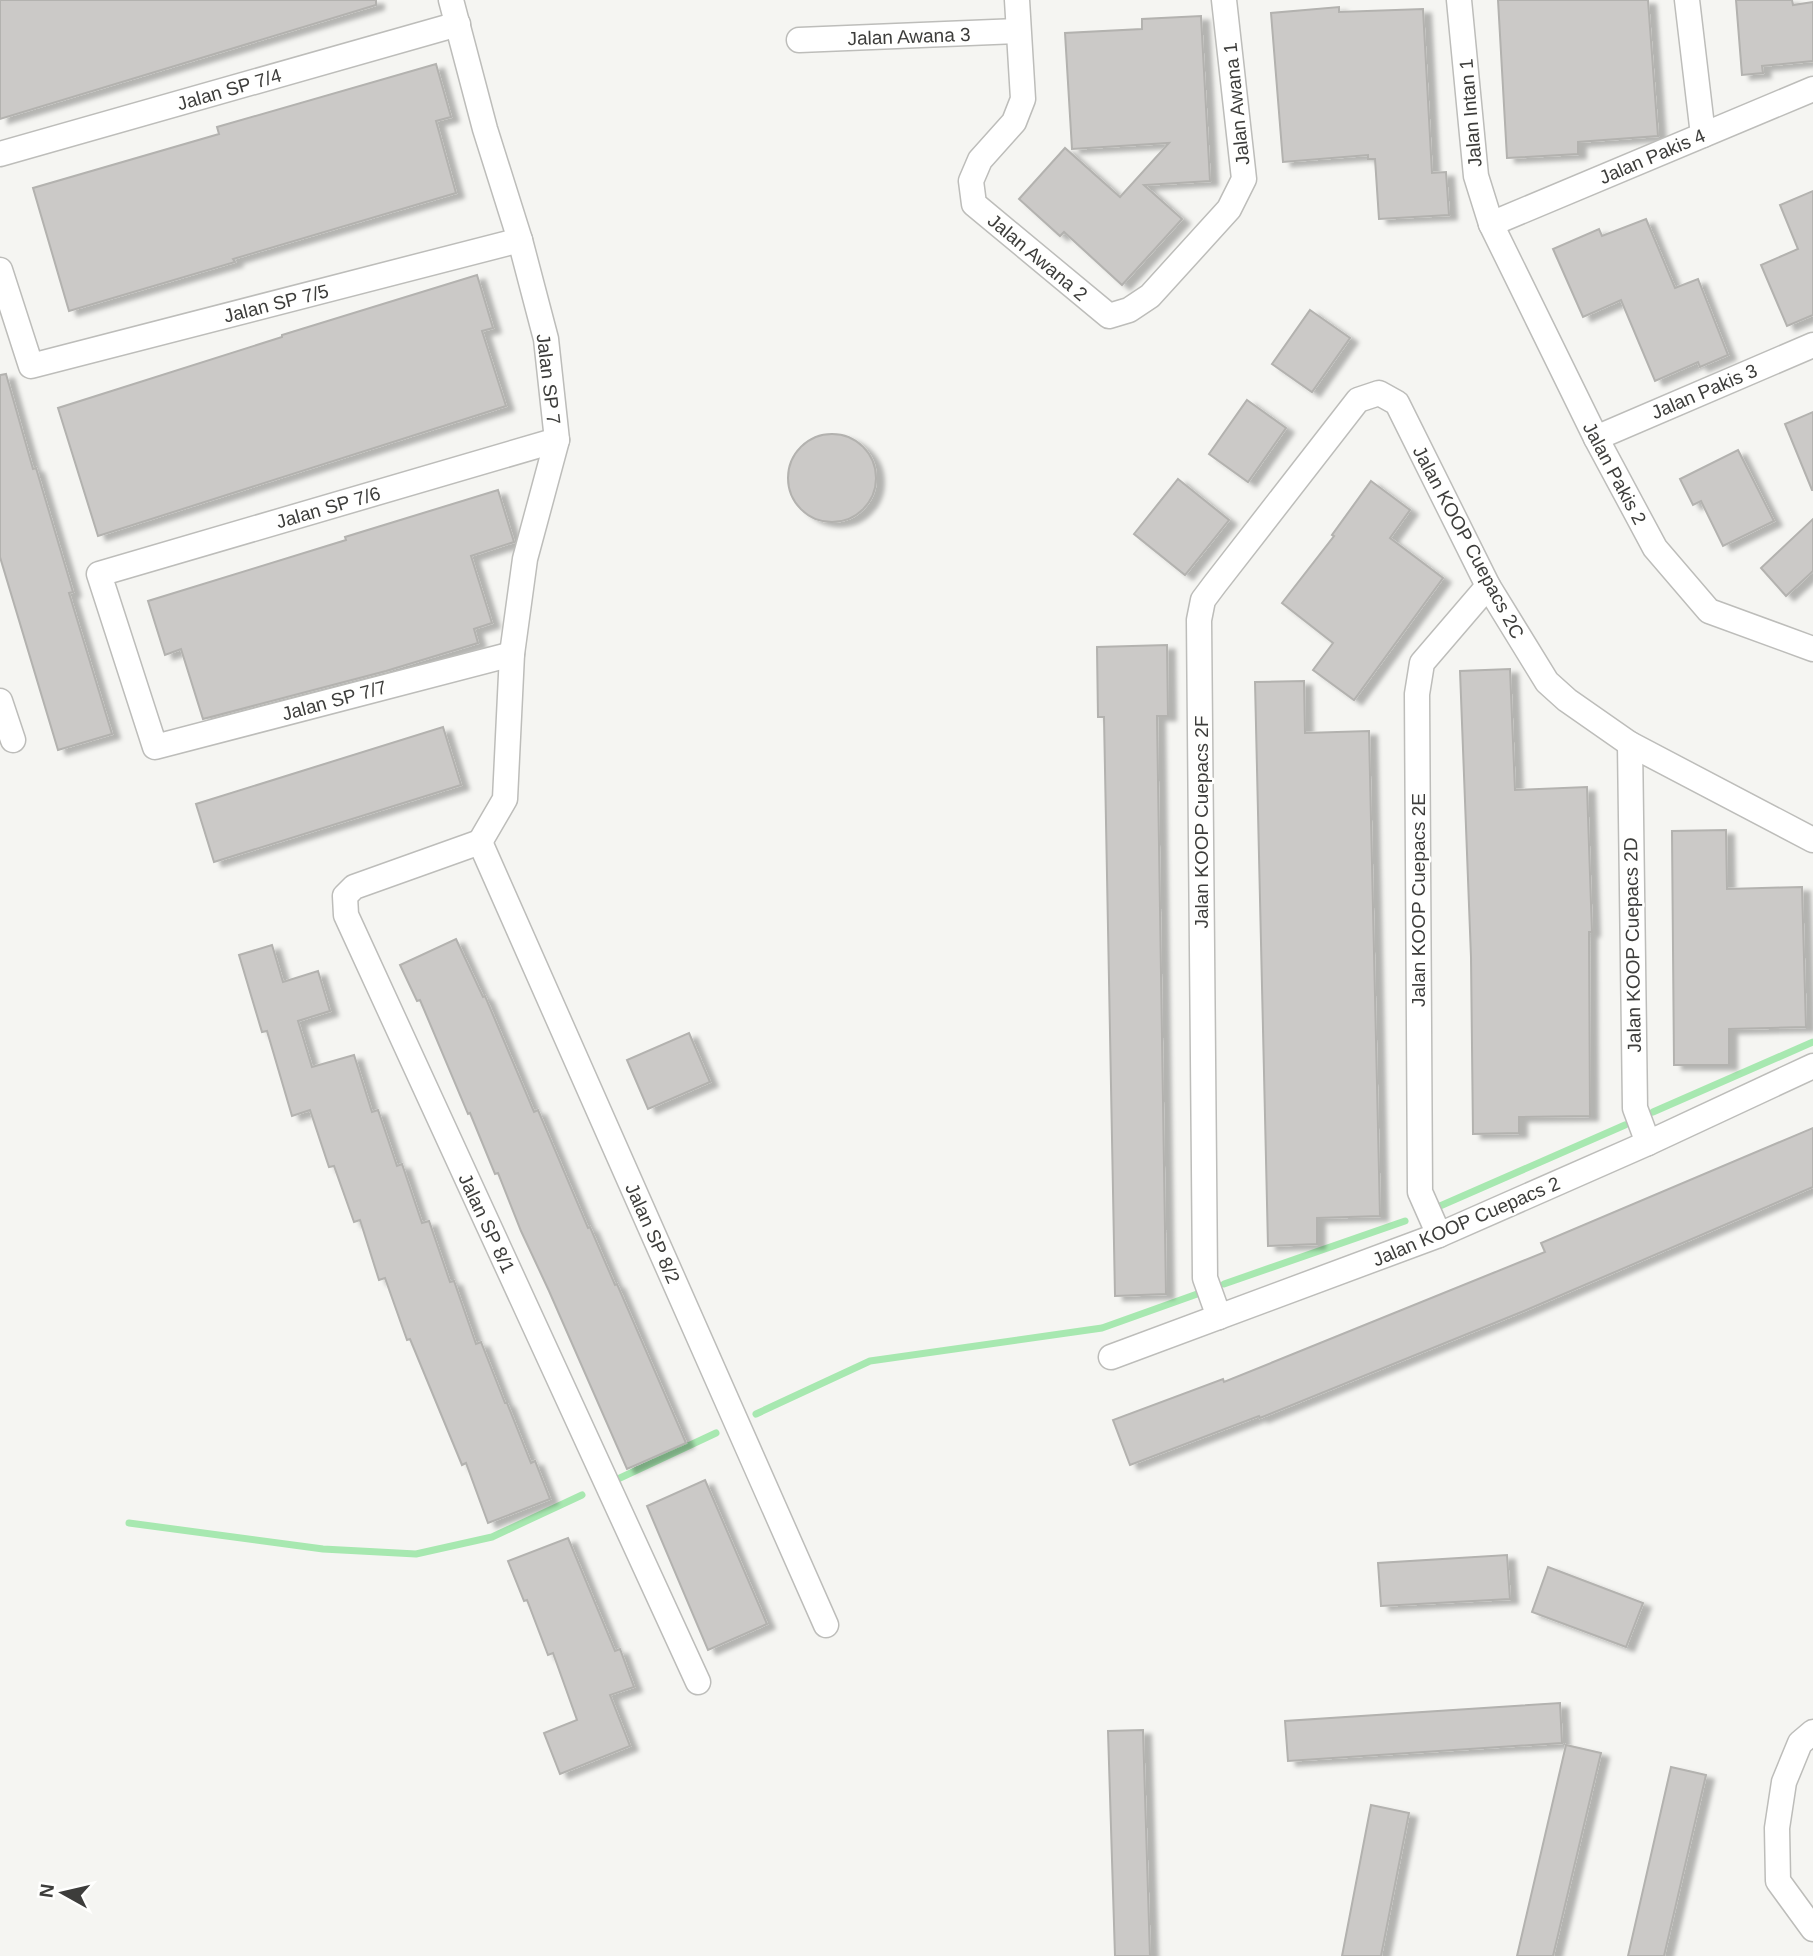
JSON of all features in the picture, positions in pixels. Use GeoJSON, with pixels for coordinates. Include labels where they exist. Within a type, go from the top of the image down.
{"type":"FeatureCollection","features":[{"type":"Feature","properties":{"kind":"street","name":"Jalan Awana 2"},"geometry":{"type":"LineString","coordinates":[[1017,0],[1023,99],[1014,122],[980,160],[971,181],[974,204],[1110,316]]}},
{"type":"Feature","properties":{"kind":"street","name":"Jalan Awana 1"},"geometry":{"type":"LineString","coordinates":[[1110,316],[1129,310],[1150,296],[1229,209],[1244,179],[1224,0]]}},
{"type":"Feature","properties":{"kind":"street","name":"Jalan Intan 1"},"geometry":{"type":"LineString","coordinates":[[1459,0],[1476,176],[1491,223]]}},
{"type":"Feature","properties":{"kind":"street"},"geometry":{"type":"LineString","coordinates":[[1687,0],[1703,135]]}},
{"type":"Feature","properties":{"kind":"street","name":"Jalan SP 7/4"},"geometry":{"type":"LineString","coordinates":[[0,154],[455,12]]}},
{"type":"Feature","properties":{"kind":"street","name":"Jalan SP 7"},"geometry":{"type":"LineString","coordinates":[[455,12],[485,129],[520,240],[546,339],[556,440],[524,559],[512,654],[505,799],[480,842]]}},
{"type":"Feature","properties":{"kind":"street","name":"Jalan Awana 3"},"geometry":{"type":"LineString","coordinates":[[799,40],[1018,31]]}},
{"type":"Feature","properties":{"kind":"street","name":"Jalan Pakis 4"},"geometry":{"type":"LineString","coordinates":[[1491,223],[1813,89]]}},
{"type":"Feature","properties":{"kind":"street","name":"Jalan Pakis 2"},"geometry":{"type":"LineString","coordinates":[[1491,223],[1596,438],[1655,548],[1709,611],[1813,649]]}},
{"type":"Feature","properties":{"kind":"street","name":"Jalan SP 7/5"},"geometry":{"type":"LineString","coordinates":[[0,270],[31,366],[520,240]]}},
{"type":"Feature","properties":{"kind":"street","name":"Jalan Pakis 3"},"geometry":{"type":"LineString","coordinates":[[1596,438],[1813,345]]}},
{"type":"Feature","properties":{"kind":"street","name":"Jalan KOOP Cuepacs 2C"},"geometry":{"type":"LineString","coordinates":[[1379,393],[1397,402],[1488,586],[1546,682],[1630,744],[1813,840]]}},
{"type":"Feature","properties":{"kind":"street","name":"Jalan KOOP Cuepacs 2F"},"geometry":{"type":"LineString","coordinates":[[1219,1317],[1205,1278],[1199,620],[1203,600],[1214,584],[1358,400],[1379,393]]}},
{"type":"Feature","properties":{"kind":"street","name":"Jalan SP 7/6"},"geometry":{"type":"LineString","coordinates":[[155,747],[99,573],[556,440]]}},
{"type":"Feature","properties":{"kind":"street","name":"Jalan KOOP Cuepacs 2E"},"geometry":{"type":"LineString","coordinates":[[1439,1235],[1420,1192],[1416,694],[1422,663],[1488,586]]}},
{"type":"Feature","properties":{"kind":"street","name":"Jalan SP 7/7"},"geometry":{"type":"LineString","coordinates":[[155,747],[512,654]]}},
{"type":"Feature","properties":{"kind":"street"},"geometry":{"type":"LineString","coordinates":[[0,701],[13,740]]}},
{"type":"Feature","properties":{"kind":"street","name":"Jalan KOOP Cuepacs 2D"},"geometry":{"type":"LineString","coordinates":[[1630,744],[1634,1108],[1648,1143]]}},
{"type":"Feature","properties":{"kind":"street","name":"Jalan SP 8/2"},"geometry":{"type":"LineString","coordinates":[[480,842],[826,1625]]}},
{"type":"Feature","properties":{"kind":"street","name":"Jalan SP 8/1"},"geometry":{"type":"LineString","coordinates":[[480,842],[354,887],[345,896],[346,915],[698,1682]]}},
{"type":"Feature","properties":{"kind":"street","name":"Jalan KOOP Cuepacs 2"},"geometry":{"type":"LineString","coordinates":[[1111,1357],[1439,1235],[1648,1143],[1813,1066]]}},
{"type":"Feature","properties":{"kind":"street"},"geometry":{"type":"LineString","coordinates":[[1813,1732],[1800,1743],[1784,1782],[1777,1828],[1778,1881],[1813,1929]]}},
{"type":"Feature","properties":{"kind":"building"},"geometry":{"type":"Polygon","coordinates":[[[0,0],[376,0],[376,5],[0,119],[0,0]]]}},
{"type":"Feature","properties":{"kind":"building"},"geometry":{"type":"Polygon","coordinates":[[[1498,0],[1648,0],[1658,136],[1578,142],[1578,154],[1507,158],[1498,0]]]}},
{"type":"Feature","properties":{"kind":"building"},"geometry":{"type":"Polygon","coordinates":[[[1736,0],[1792,0],[1793,5],[1813,2],[1813,61],[1762,66],[1763,73],[1742,75],[1736,0]]]}},
{"type":"Feature","properties":{"kind":"building"},"geometry":{"type":"Polygon","coordinates":[[[1339,7],[1339,12],[1423,9],[1432,173],[1446,172],[1449,215],[1379,219],[1375,159],[1368,159],[1368,155],[1283,162],[1271,13],[1339,7]]]}},
{"type":"Feature","properties":{"kind":"building"},"geometry":{"type":"Polygon","coordinates":[[[1201,16],[1210,181],[1144,185],[1182,219],[1122,285],[1064,232],[1060,236],[1019,199],[1065,148],[1120,197],[1169,143],[1072,149],[1065,33],[1142,29],[1142,19],[1201,16]]]}},
{"type":"Feature","properties":{"kind":"building"},"geometry":{"type":"Polygon","coordinates":[[[436,64],[451,117],[436,121],[456,193],[69,311],[33,188],[219,134],[217,127],[436,64]]]}},
{"type":"Feature","properties":{"kind":"building"},"geometry":{"type":"Polygon","coordinates":[[[1813,191],[1813,315],[1787,326],[1761,265],[1798,249],[1780,205],[1813,191]]]}},
{"type":"Feature","properties":{"kind":"building"},"geometry":{"type":"Polygon","coordinates":[[[1646,219],[1675,288],[1698,279],[1728,355],[1700,367],[1698,362],[1655,381],[1621,300],[1583,317],[1553,249],[1599,229],[1602,236],[1646,219]]]}},
{"type":"Feature","properties":{"kind":"building"},"geometry":{"type":"Polygon","coordinates":[[[477,275],[493,328],[482,331],[506,406],[98,536],[58,408],[477,275]]]}},
{"type":"Feature","properties":{"kind":"building"},"geometry":{"type":"Polygon","coordinates":[[[1310,310],[1350,338],[1312,392],[1272,364],[1310,310]]]}},
{"type":"Feature","properties":{"kind":"building"},"geometry":{"type":"Polygon","coordinates":[[[6,374],[33,469],[36,468],[73,592],[69,593],[112,734],[58,750],[0,557],[0,375],[6,374]]]}},
{"type":"Feature","properties":{"kind":"building"},"geometry":{"type":"Polygon","coordinates":[[[1247,400],[1286,428],[1248,482],[1209,454],[1247,400]]]}},
{"type":"Feature","properties":{"kind":"building"},"geometry":{"type":"Polygon","coordinates":[[[1813,412],[1813,490],[1812,490],[1785,424],[1813,412]]]}},
{"type":"Feature","properties":{"kind":"building"},"geometry":{"type":"Polygon","coordinates":[[[832,434],[849,438],[863,447],[872,461],[876,478],[872,495],[863,509],[849,518],[832,522],[815,518],[801,509],[792,495],[788,478],[792,461],[801,447],[815,438],[832,434]]]}},
{"type":"Feature","properties":{"kind":"building"},"geometry":{"type":"Polygon","coordinates":[[[1738,450],[1774,521],[1723,546],[1701,501],[1693,505],[1680,479],[1738,450]]]}},
{"type":"Feature","properties":{"kind":"building"},"geometry":{"type":"Polygon","coordinates":[[[1178,479],[1229,520],[1185,575],[1134,534],[1178,479]]]}},
{"type":"Feature","properties":{"kind":"building"},"geometry":{"type":"Polygon","coordinates":[[[1371,481],[1410,510],[1390,538],[1443,578],[1354,700],[1313,670],[1333,643],[1282,603],[1334,536],[1332,535],[1371,481]]]}},
{"type":"Feature","properties":{"kind":"building"},"geometry":{"type":"Polygon","coordinates":[[[498,490],[514,542],[471,556],[492,623],[474,629],[478,643],[386,671],[203,719],[181,649],[165,655],[148,601],[498,490]]]}},
{"type":"Feature","properties":{"kind":"building"},"geometry":{"type":"Polygon","coordinates":[[[1813,519],[1813,571],[1786,596],[1761,568],[1813,519]]]}},
{"type":"Feature","properties":{"kind":"building"},"geometry":{"type":"Polygon","coordinates":[[[1167,645],[1168,716],[1157,716],[1166,1294],[1115,1296],[1104,717],[1098,717],[1097,647],[1167,645]]]}},
{"type":"Feature","properties":{"kind":"building"},"geometry":{"type":"Polygon","coordinates":[[[1510,669],[1515,790],[1587,787],[1592,932],[1589,932],[1590,1116],[1519,1117],[1519,1133],[1473,1134],[1471,957],[1460,671],[1510,669]]]}},
{"type":"Feature","properties":{"kind":"building"},"geometry":{"type":"Polygon","coordinates":[[[1304,681],[1305,733],[1369,731],[1380,1216],[1317,1218],[1317,1244],[1268,1246],[1255,682],[1304,681]]]}},
{"type":"Feature","properties":{"kind":"building"},"geometry":{"type":"Polygon","coordinates":[[[443,727],[461,785],[214,862],[196,804],[443,727]]]}},
{"type":"Feature","properties":{"kind":"building"},"geometry":{"type":"Polygon","coordinates":[[[1726,830],[1727,889],[1802,887],[1806,1027],[1729,1029],[1729,1065],[1674,1065],[1672,831],[1726,830]]]}},
{"type":"Feature","properties":{"kind":"building"},"geometry":{"type":"Polygon","coordinates":[[[456,939],[483,997],[485,996],[534,1112],[538,1110],[588,1228],[590,1227],[615,1285],[617,1284],[686,1443],[627,1469],[498,1173],[495,1174],[420,1000],[417,1001],[400,965],[456,939]]]}},
{"type":"Feature","properties":{"kind":"building"},"geometry":{"type":"Polygon","coordinates":[[[272,945],[283,982],[318,971],[330,1011],[298,1021],[312,1067],[354,1055],[372,1112],[378,1110],[397,1166],[402,1164],[422,1223],[429,1221],[450,1282],[454,1281],[476,1344],[481,1342],[531,1463],[535,1461],[550,1499],[488,1523],[466,1463],[462,1465],[410,1339],[407,1340],[385,1278],[379,1280],[360,1220],[354,1222],[334,1166],[329,1167],[310,1110],[292,1116],[267,1031],[262,1032],[239,955],[272,945]]]}},
{"type":"Feature","properties":{"kind":"building"},"geometry":{"type":"Polygon","coordinates":[[[689,1033],[710,1082],[648,1109],[627,1060],[689,1033]]]}},
{"type":"Feature","properties":{"kind":"building"},"geometry":{"type":"Polygon","coordinates":[[[1813,1128],[1813,1187],[1524,1311],[1260,1418],[1259,1416],[1130,1465],[1113,1420],[1223,1379],[1224,1382],[1545,1252],[1541,1243],[1813,1128]]]}},
{"type":"Feature","properties":{"kind":"building"},"geometry":{"type":"Polygon","coordinates":[[[705,1480],[767,1624],[708,1650],[647,1506],[705,1480]]]}},
{"type":"Feature","properties":{"kind":"building"},"geometry":{"type":"Polygon","coordinates":[[[568,1538],[615,1651],[620,1649],[634,1687],[610,1695],[630,1746],[560,1774],[544,1733],[577,1720],[553,1653],[548,1655],[527,1600],[524,1601],[508,1561],[568,1538]]]}},
{"type":"Feature","properties":{"kind":"building"},"geometry":{"type":"Polygon","coordinates":[[[1507,1555],[1510,1599],[1381,1606],[1378,1563],[1507,1555]]]}},
{"type":"Feature","properties":{"kind":"building"},"geometry":{"type":"Polygon","coordinates":[[[1548,1567],[1643,1603],[1626,1647],[1532,1612],[1548,1567]]]}},
{"type":"Feature","properties":{"kind":"building"},"geometry":{"type":"Polygon","coordinates":[[[1560,1703],[1562,1743],[1288,1761],[1285,1721],[1560,1703]]]}},
{"type":"Feature","properties":{"kind":"building"},"geometry":{"type":"Polygon","coordinates":[[[1143,1730],[1150,1956],[1115,1956],[1108,1731],[1143,1730]]]}},
{"type":"Feature","properties":{"kind":"building"},"geometry":{"type":"Polygon","coordinates":[[[1566,1745],[1601,1753],[1553,1956],[1517,1956],[1566,1745]]]}},
{"type":"Feature","properties":{"kind":"building"},"geometry":{"type":"Polygon","coordinates":[[[1671,1767],[1706,1775],[1664,1956],[1628,1956],[1671,1767]]]}},
{"type":"Feature","properties":{"kind":"building"},"geometry":{"type":"Polygon","coordinates":[[[1371,1805],[1409,1813],[1381,1956],[1342,1956],[1371,1805]]]}},
{"type":"Feature","properties":{"kind":"waterway"},"geometry":{"type":"LineString","coordinates":[[1653,1112],[1813,1042]]}},
{"type":"Feature","properties":{"kind":"waterway"},"geometry":{"type":"LineString","coordinates":[[1440,1206],[1625,1125]]}},
{"type":"Feature","properties":{"kind":"waterway"},"geometry":{"type":"LineString","coordinates":[[1224,1284],[1405,1221]]}},
{"type":"Feature","properties":{"kind":"waterway"},"geometry":{"type":"LineString","coordinates":[[756,1414],[870,1361],[1102,1328],[1200,1293]]}},
{"type":"Feature","properties":{"kind":"waterway"},"geometry":{"type":"LineString","coordinates":[[620,1478],[716,1433]]}},
{"type":"Feature","properties":{"kind":"waterway"},"geometry":{"type":"LineString","coordinates":[[129,1523],[323,1549],[416,1554],[492,1537],[582,1495]]}}]}
